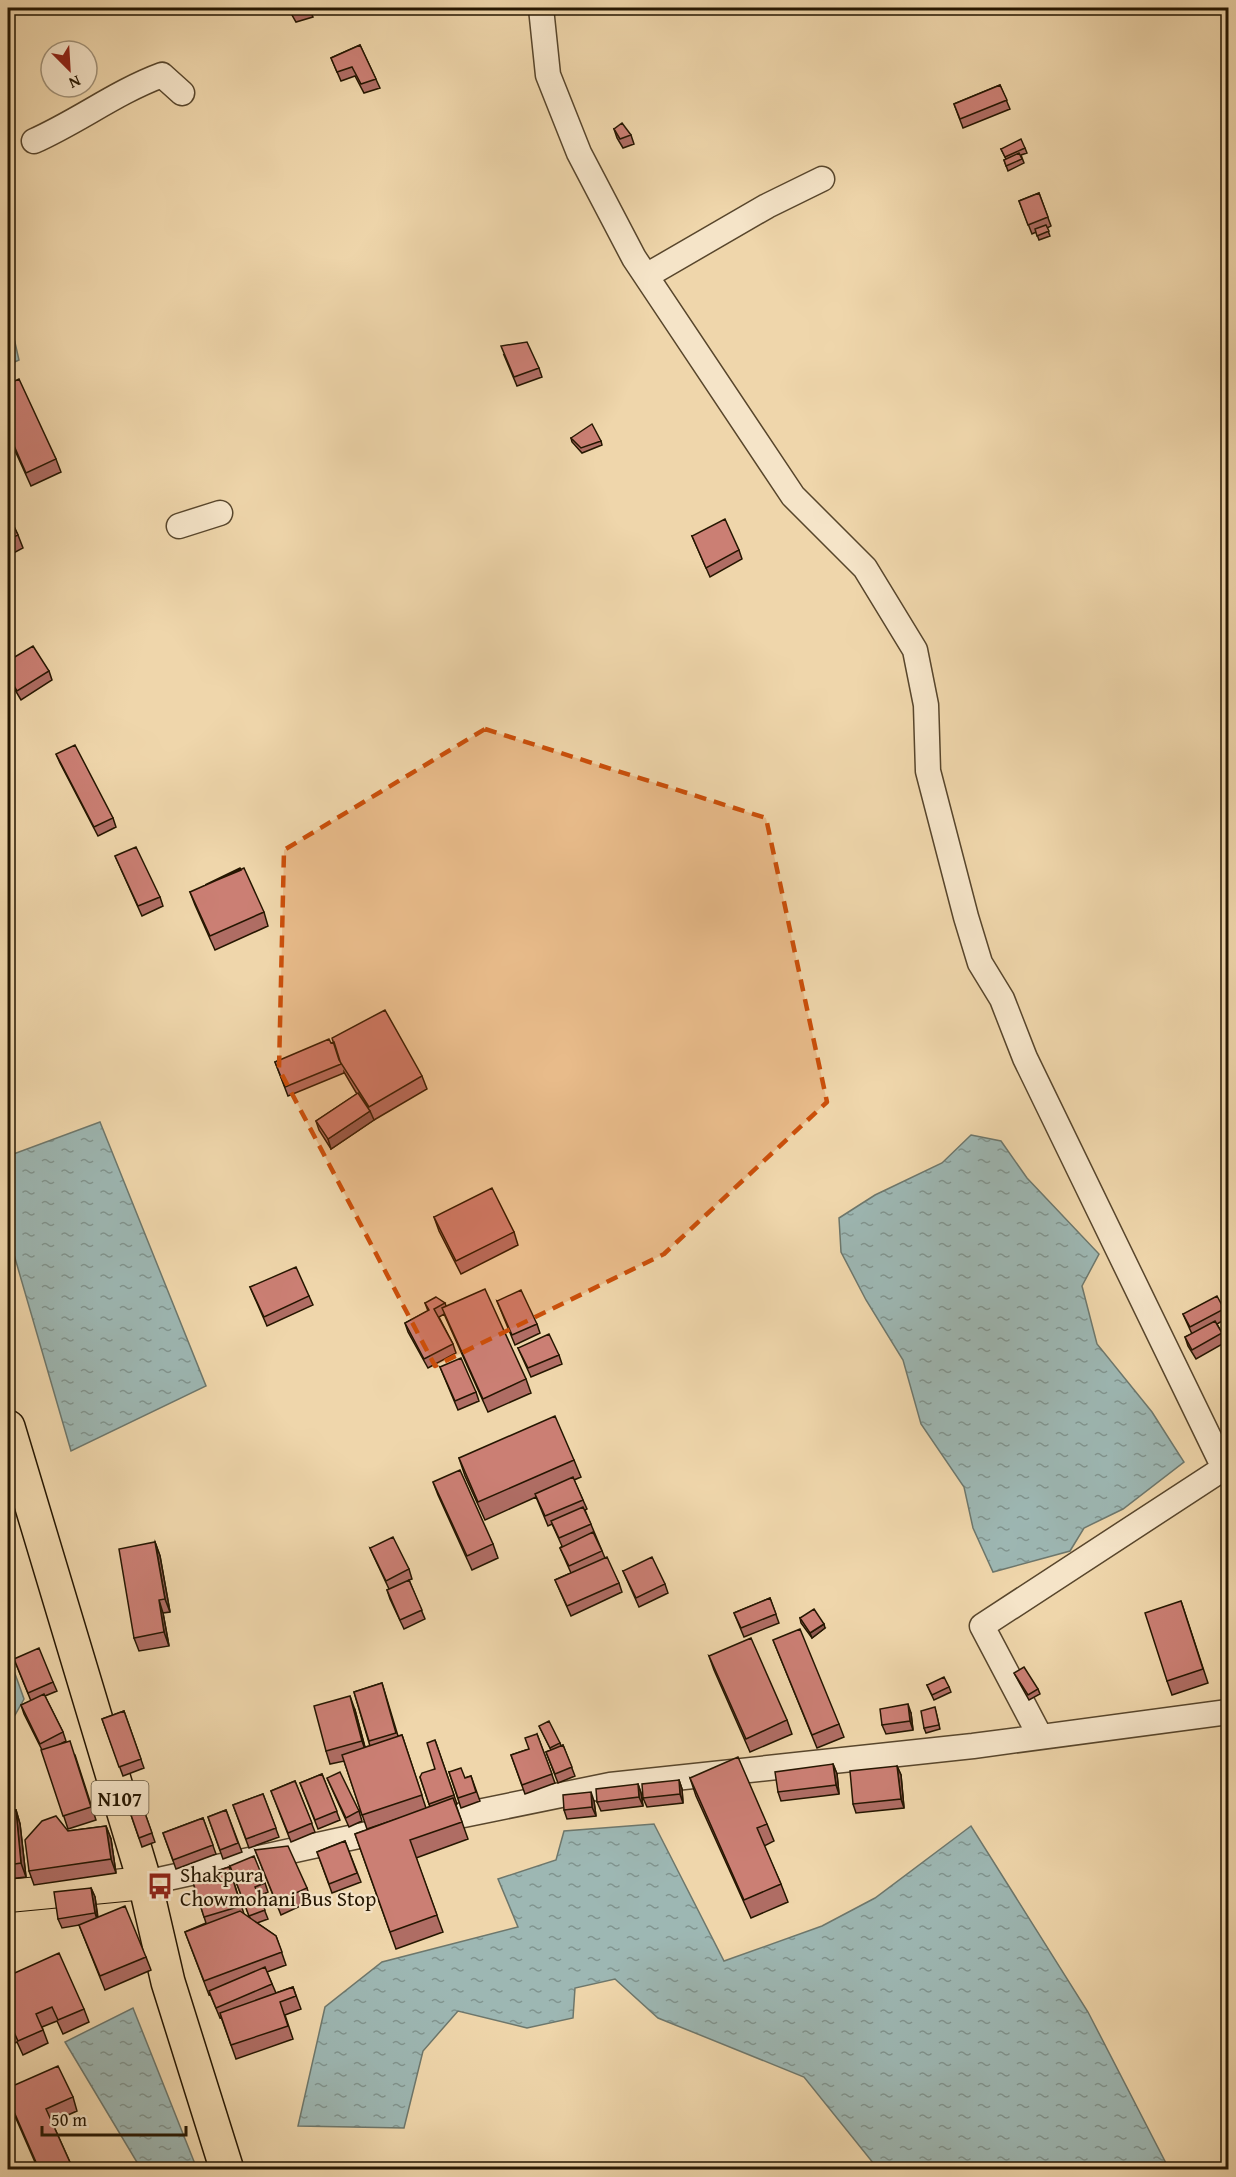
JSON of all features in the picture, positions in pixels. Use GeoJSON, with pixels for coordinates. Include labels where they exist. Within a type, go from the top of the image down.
{"type":"FeatureCollection","features":[{"type":"Feature","properties":{"kind":"highway","name":"N107"},"geometry":{"type":"LineString","coordinates":[[8,1427],[145,1883],[168,1982],[227,2169]]}},
{"type":"Feature","properties":{"kind":"main road"},"geometry":{"type":"LineString","coordinates":[[8,1896],[145,1883]]}},
{"type":"Feature","properties":{"kind":"street"},"geometry":{"type":"LineString","coordinates":[[541,8],[548,75],[579,153],[646,276],[792,496],[865,568],[915,650],[926,705],[928,771],[980,963],[1002,999],[1025,1058],[1224,1468],[982,1626],[1040,1736]]}},
{"type":"Feature","properties":{"kind":"street"},"geometry":{"type":"LineString","coordinates":[[34,141],[79,119],[123,91],[162,75],[182,93]]}},
{"type":"Feature","properties":{"kind":"street"},"geometry":{"type":"LineString","coordinates":[[646,276],[767,206],[822,179]]}},
{"type":"Feature","properties":{"kind":"street"},"geometry":{"type":"LineString","coordinates":[[179,526],[220,513]]}},
{"type":"Feature","properties":{"kind":"street"},"geometry":{"type":"LineString","coordinates":[[145,1883],[309,1846],[610,1785],[973,1746],[1228,1712]]}},
{"type":"Feature","properties":{"kind":"highlighted area"},"geometry":{"type":"Polygon","coordinates":[[[485,729],[766,818],[827,1102],[664,1254],[435,1366],[279,1069],[284,850],[485,729]]]}},
{"type":"Feature","properties":{"kind":"water"},"geometry":{"type":"Polygon","coordinates":[[[8,312],[19,360],[8,365],[8,312]]]}},
{"type":"Feature","properties":{"kind":"water"},"geometry":{"type":"Polygon","coordinates":[[[100,1122],[206,1386],[71,1451],[8,1234],[8,1156],[100,1122]]]}},
{"type":"Feature","properties":{"kind":"water"},"geometry":{"type":"Polygon","coordinates":[[[971,1135],[1001,1141],[1027,1178],[1099,1254],[1082,1286],[1097,1344],[1152,1412],[1184,1462],[1123,1509],[1084,1528],[1070,1551],[993,1572],[973,1528],[964,1487],[921,1424],[903,1360],[866,1300],[841,1252],[839,1218],[875,1195],[942,1163],[971,1135]]]}},
{"type":"Feature","properties":{"kind":"water"},"geometry":{"type":"Polygon","coordinates":[[[8,1654],[24,1699],[15,1715],[8,1717],[8,1654]]]}},
{"type":"Feature","properties":{"kind":"water"},"geometry":{"type":"Polygon","coordinates":[[[654,1824],[724,1961],[822,1926],[875,1898],[971,1826],[1088,2012],[1169,2169],[878,2169],[804,2077],[658,2018],[615,1979],[575,1988],[573,2018],[527,2028],[458,2011],[423,2051],[404,2128],[298,2126],[325,2007],[382,1962],[518,1927],[498,1879],[556,1860],[564,1831],[654,1824]]]}},
{"type":"Feature","properties":{"kind":"water"},"geometry":{"type":"Polygon","coordinates":[[[133,2008],[195,2164],[177,2169],[141,2169],[65,2042],[133,2008]]]}},
{"type":"Feature","properties":{"kind":"building"},"geometry":{"type":"Polygon","coordinates":[[[290,8],[309,8],[293,13],[290,8]]]}},
{"type":"Feature","properties":{"kind":"building"},"geometry":{"type":"Polygon","coordinates":[[[360,45],[376,79],[361,84],[352,67],[337,72],[331,58],[360,45]]]}},
{"type":"Feature","properties":{"kind":"building"},"geometry":{"type":"Polygon","coordinates":[[[1000,85],[1007,100],[960,119],[954,104],[1000,85]]]}},
{"type":"Feature","properties":{"kind":"building"},"geometry":{"type":"Polygon","coordinates":[[[622,123],[631,135],[620,139],[614,129],[622,123]]]}},
{"type":"Feature","properties":{"kind":"building"},"geometry":{"type":"Polygon","coordinates":[[[1021,139],[1025,148],[1005,157],[1001,149],[1021,139]]]}},
{"type":"Feature","properties":{"kind":"building"},"geometry":{"type":"Polygon","coordinates":[[[1019,153],[1022,159],[1006,166],[1004,160],[1019,153]]]}},
{"type":"Feature","properties":{"kind":"building"},"geometry":{"type":"Polygon","coordinates":[[[1039,193],[1048,217],[1028,225],[1019,201],[1039,193]]]}},
{"type":"Feature","properties":{"kind":"building"},"geometry":{"type":"Polygon","coordinates":[[[1046,225],[1049,231],[1037,236],[1035,229],[1046,225]]]}},
{"type":"Feature","properties":{"kind":"building"},"geometry":{"type":"Polygon","coordinates":[[[527,342],[539,368],[514,377],[501,346],[527,342]]]}},
{"type":"Feature","properties":{"kind":"building"},"geometry":{"type":"Polygon","coordinates":[[[19,379],[56,459],[26,473],[8,432],[8,384],[19,379]]]}},
{"type":"Feature","properties":{"kind":"building"},"geometry":{"type":"Polygon","coordinates":[[[592,424],[601,441],[581,448],[571,438],[592,424]]]}},
{"type":"Feature","properties":{"kind":"building"},"geometry":{"type":"Polygon","coordinates":[[[8,514],[18,535],[8,540],[8,514]]]}},
{"type":"Feature","properties":{"kind":"building"},"geometry":{"type":"Polygon","coordinates":[[[725,519],[739,550],[706,568],[692,536],[725,519]]]}},
{"type":"Feature","properties":{"kind":"building"},"geometry":{"type":"Polygon","coordinates":[[[33,646],[49,671],[17,691],[8,675],[8,661],[33,646]]]}},
{"type":"Feature","properties":{"kind":"building"},"geometry":{"type":"Polygon","coordinates":[[[75,745],[113,818],[94,827],[56,754],[75,745]]]}},
{"type":"Feature","properties":{"kind":"building"},"geometry":{"type":"Polygon","coordinates":[[[136,847],[160,897],[138,906],[115,856],[136,847]]]}},
{"type":"Feature","properties":{"kind":"building"},"geometry":{"type":"Polygon","coordinates":[[[240,868],[241,870],[205,885],[240,868]]]}},
{"type":"Feature","properties":{"kind":"building"},"geometry":{"type":"Polygon","coordinates":[[[244,868],[264,912],[210,936],[190,892],[244,868]]]}},
{"type":"Feature","properties":{"kind":"building"},"geometry":{"type":"Polygon","coordinates":[[[385,1010],[422,1076],[369,1107],[339,1060],[332,1038],[385,1010]]]}},
{"type":"Feature","properties":{"kind":"building"},"geometry":{"type":"Polygon","coordinates":[[[329,1039],[331,1043],[334,1042],[341,1064],[285,1087],[275,1062],[329,1039]]]}},
{"type":"Feature","properties":{"kind":"building"},"geometry":{"type":"Polygon","coordinates":[[[358,1093],[370,1111],[328,1139],[316,1121],[358,1093]]]}},
{"type":"Feature","properties":{"kind":"building"},"geometry":{"type":"Polygon","coordinates":[[[492,1188],[514,1232],[456,1261],[434,1217],[492,1188]]]}},
{"type":"Feature","properties":{"kind":"building"},"geometry":{"type":"Polygon","coordinates":[[[1228,1263],[1228,1277],[1222,1267],[1228,1263]]]}},
{"type":"Feature","properties":{"kind":"building"},"geometry":{"type":"Polygon","coordinates":[[[296,1267],[309,1296],[264,1317],[250,1287],[296,1267]]]}},
{"type":"Feature","properties":{"kind":"building"},"geometry":{"type":"Polygon","coordinates":[[[485,1289],[526,1379],[483,1399],[442,1308],[485,1289]]]}},
{"type":"Feature","properties":{"kind":"building"},"geometry":{"type":"Polygon","coordinates":[[[521,1290],[537,1324],[512,1335],[497,1301],[521,1290]]]}},
{"type":"Feature","properties":{"kind":"building"},"geometry":{"type":"Polygon","coordinates":[[[1217,1296],[1224,1309],[1190,1327],[1183,1314],[1217,1296]]]}},
{"type":"Feature","properties":{"kind":"building"},"geometry":{"type":"Polygon","coordinates":[[[436,1297],[445,1303],[434,1309],[453,1344],[424,1359],[405,1323],[429,1310],[425,1303],[436,1297]]]}},
{"type":"Feature","properties":{"kind":"building"},"geometry":{"type":"Polygon","coordinates":[[[1215,1321],[1222,1333],[1192,1350],[1185,1337],[1215,1321]]]}},
{"type":"Feature","properties":{"kind":"building"},"geometry":{"type":"Polygon","coordinates":[[[549,1334],[559,1355],[528,1368],[518,1348],[549,1334]]]}},
{"type":"Feature","properties":{"kind":"building"},"geometry":{"type":"Polygon","coordinates":[[[461,1358],[476,1392],[455,1401],[440,1367],[461,1358]]]}},
{"type":"Feature","properties":{"kind":"building"},"geometry":{"type":"Polygon","coordinates":[[[555,1416],[574,1460],[478,1502],[459,1458],[555,1416]]]}},
{"type":"Feature","properties":{"kind":"building"},"geometry":{"type":"Polygon","coordinates":[[[460,1470],[493,1544],[467,1556],[433,1482],[460,1470]]]}},
{"type":"Feature","properties":{"kind":"building"},"geometry":{"type":"Polygon","coordinates":[[[573,1477],[583,1500],[545,1516],[535,1494],[573,1477]]]}},
{"type":"Feature","properties":{"kind":"building"},"geometry":{"type":"Polygon","coordinates":[[[583,1507],[591,1524],[559,1538],[551,1521],[583,1507]]]}},
{"type":"Feature","properties":{"kind":"building"},"geometry":{"type":"Polygon","coordinates":[[[593,1532],[602,1551],[569,1566],[560,1548],[593,1532]]]}},
{"type":"Feature","properties":{"kind":"building"},"geometry":{"type":"Polygon","coordinates":[[[393,1537],[409,1569],[386,1581],[370,1548],[393,1537]]]}},
{"type":"Feature","properties":{"kind":"building"},"geometry":{"type":"Polygon","coordinates":[[[155,1542],[165,1599],[159,1600],[164,1632],[134,1638],[119,1549],[155,1542]]]}},
{"type":"Feature","properties":{"kind":"building"},"geometry":{"type":"Polygon","coordinates":[[[607,1557],[619,1583],[567,1606],[555,1580],[607,1557]]]}},
{"type":"Feature","properties":{"kind":"building"},"geometry":{"type":"Polygon","coordinates":[[[652,1557],[665,1584],[636,1598],[623,1571],[652,1557]]]}},
{"type":"Feature","properties":{"kind":"building"},"geometry":{"type":"Polygon","coordinates":[[[409,1580],[422,1610],[400,1620],[387,1590],[409,1580]]]}},
{"type":"Feature","properties":{"kind":"building"},"geometry":{"type":"Polygon","coordinates":[[[770,1598],[776,1614],[741,1628],[734,1613],[770,1598]]]}},
{"type":"Feature","properties":{"kind":"building"},"geometry":{"type":"Polygon","coordinates":[[[1181,1601],[1203,1669],[1167,1681],[1145,1613],[1181,1601]]]}},
{"type":"Feature","properties":{"kind":"building"},"geometry":{"type":"Polygon","coordinates":[[[814,1609],[824,1624],[810,1633],[800,1618],[814,1609]]]}},
{"type":"Feature","properties":{"kind":"building"},"geometry":{"type":"Polygon","coordinates":[[[800,1629],[839,1724],[812,1735],[773,1640],[800,1629]]]}},
{"type":"Feature","properties":{"kind":"building"},"geometry":{"type":"Polygon","coordinates":[[[751,1638],[787,1720],[746,1739],[709,1656],[751,1638]]]}},
{"type":"Feature","properties":{"kind":"building"},"geometry":{"type":"Polygon","coordinates":[[[39,1648],[53,1682],[28,1693],[14,1659],[39,1648]]]}},
{"type":"Feature","properties":{"kind":"building"},"geometry":{"type":"Polygon","coordinates":[[[1024,1667],[1038,1689],[1028,1695],[1014,1673],[1024,1667]]]}},
{"type":"Feature","properties":{"kind":"building"},"geometry":{"type":"Polygon","coordinates":[[[944,1677],[949,1687],[932,1695],[927,1685],[944,1677]]]}},
{"type":"Feature","properties":{"kind":"building"},"geometry":{"type":"Polygon","coordinates":[[[382,1683],[396,1733],[369,1741],[354,1692],[382,1683]]]}},
{"type":"Feature","properties":{"kind":"building"},"geometry":{"type":"Polygon","coordinates":[[[44,1694],[63,1732],[40,1744],[21,1705],[44,1694]]]}},
{"type":"Feature","properties":{"kind":"building"},"geometry":{"type":"Polygon","coordinates":[[[350,1696],[362,1741],[326,1751],[314,1706],[350,1696]]]}},
{"type":"Feature","properties":{"kind":"building"},"geometry":{"type":"Polygon","coordinates":[[[908,1704],[910,1721],[882,1725],[880,1709],[908,1704]]]}},
{"type":"Feature","properties":{"kind":"building"},"geometry":{"type":"Polygon","coordinates":[[[935,1707],[939,1725],[924,1728],[921,1711],[935,1707]]]}},
{"type":"Feature","properties":{"kind":"building"},"geometry":{"type":"Polygon","coordinates":[[[124,1711],[141,1759],[119,1767],[102,1719],[124,1711]]]}},
{"type":"Feature","properties":{"kind":"building"},"geometry":{"type":"Polygon","coordinates":[[[549,1721],[560,1743],[550,1748],[539,1726],[549,1721]]]}},
{"type":"Feature","properties":{"kind":"building"},"geometry":{"type":"Polygon","coordinates":[[[537,1734],[552,1774],[522,1785],[511,1755],[529,1749],[525,1738],[537,1734]]]}},
{"type":"Feature","properties":{"kind":"building"},"geometry":{"type":"Polygon","coordinates":[[[402,1735],[422,1795],[362,1815],[342,1755],[402,1735]]]}},
{"type":"Feature","properties":{"kind":"building"},"geometry":{"type":"Polygon","coordinates":[[[435,1740],[454,1795],[429,1804],[420,1777],[422,1773],[435,1769],[427,1743],[435,1740]]]}},
{"type":"Feature","properties":{"kind":"building"},"geometry":{"type":"Polygon","coordinates":[[[70,1741],[91,1807],[63,1816],[41,1750],[70,1741]]]}},
{"type":"Feature","properties":{"kind":"building"},"geometry":{"type":"Polygon","coordinates":[[[563,1745],[572,1767],[555,1774],[546,1752],[563,1745]]]}},
{"type":"Feature","properties":{"kind":"building"},"geometry":{"type":"Polygon","coordinates":[[[738,1757],[767,1824],[757,1828],[781,1884],[744,1900],[690,1778],[738,1757]]]}},
{"type":"Feature","properties":{"kind":"building"},"geometry":{"type":"Polygon","coordinates":[[[833,1764],[836,1785],[778,1792],[775,1772],[833,1764]]]}},
{"type":"Feature","properties":{"kind":"building"},"geometry":{"type":"Polygon","coordinates":[[[897,1766],[901,1799],[853,1804],[850,1771],[897,1766]]]}},
{"type":"Feature","properties":{"kind":"building"},"geometry":{"type":"Polygon","coordinates":[[[461,1768],[465,1778],[471,1776],[476,1792],[458,1798],[449,1772],[461,1768]]]}},
{"type":"Feature","properties":{"kind":"building"},"geometry":{"type":"Polygon","coordinates":[[[340,1772],[359,1811],[346,1818],[327,1778],[340,1772]]]}},
{"type":"Feature","properties":{"kind":"building"},"geometry":{"type":"Polygon","coordinates":[[[322,1774],[337,1811],[315,1820],[300,1783],[322,1774]]]}},
{"type":"Feature","properties":{"kind":"building"},"geometry":{"type":"Polygon","coordinates":[[[679,1780],[680,1794],[643,1798],[642,1784],[679,1780]]]}},
{"type":"Feature","properties":{"kind":"building"},"geometry":{"type":"Polygon","coordinates":[[[295,1781],[312,1823],[288,1833],[271,1791],[295,1781]]]}},
{"type":"Feature","properties":{"kind":"building"},"geometry":{"type":"Polygon","coordinates":[[[134,1782],[152,1833],[139,1838],[121,1786],[134,1782]]]}},
{"type":"Feature","properties":{"kind":"building"},"geometry":{"type":"Polygon","coordinates":[[[638,1784],[639,1797],[597,1802],[596,1789],[638,1784]]]}},
{"type":"Feature","properties":{"kind":"building"},"geometry":{"type":"Polygon","coordinates":[[[591,1792],[592,1807],[564,1810],[563,1795],[591,1792]]]}},
{"type":"Feature","properties":{"kind":"building"},"geometry":{"type":"Polygon","coordinates":[[[263,1794],[276,1828],[246,1839],[233,1805],[263,1794]]]}},
{"type":"Feature","properties":{"kind":"building"},"geometry":{"type":"Polygon","coordinates":[[[453,1798],[462,1822],[410,1840],[437,1915],[390,1932],[355,1834],[453,1798]]]}},
{"type":"Feature","properties":{"kind":"building"},"geometry":{"type":"Polygon","coordinates":[[[16,1810],[21,1863],[8,1865],[8,1813],[16,1810]]]}},
{"type":"Feature","properties":{"kind":"building"},"geometry":{"type":"Polygon","coordinates":[[[226,1810],[238,1843],[220,1850],[208,1817],[226,1810]]]}},
{"type":"Feature","properties":{"kind":"building"},"geometry":{"type":"Polygon","coordinates":[[[56,1816],[68,1831],[106,1826],[111,1859],[29,1871],[25,1840],[42,1821],[56,1816]]]}},
{"type":"Feature","properties":{"kind":"building"},"geometry":{"type":"Polygon","coordinates":[[[203,1818],[213,1845],[173,1860],[163,1833],[203,1818]]]}},
{"type":"Feature","properties":{"kind":"building"},"geometry":{"type":"Polygon","coordinates":[[[345,1841],[357,1873],[329,1884],[317,1852],[345,1841]]]}},
{"type":"Feature","properties":{"kind":"building"},"geometry":{"type":"Polygon","coordinates":[[[288,1846],[307,1888],[276,1902],[255,1850],[288,1846]]]}},
{"type":"Feature","properties":{"kind":"building"},"geometry":{"type":"Polygon","coordinates":[[[254,1856],[265,1883],[255,1887],[265,1910],[249,1916],[230,1866],[254,1856]]]}},
{"type":"Feature","properties":{"kind":"building"},"geometry":{"type":"Polygon","coordinates":[[[229,1867],[241,1906],[204,1917],[192,1879],[229,1867]]]}},
{"type":"Feature","properties":{"kind":"building"},"geometry":{"type":"Polygon","coordinates":[[[91,1888],[95,1913],[58,1919],[54,1892],[91,1888]]]}},
{"type":"Feature","properties":{"kind":"building"},"geometry":{"type":"Polygon","coordinates":[[[125,1906],[146,1957],[100,1976],[79,1925],[125,1906]]]}},
{"type":"Feature","properties":{"kind":"building"},"geometry":{"type":"Polygon","coordinates":[[[240,1911],[276,1936],[282,1952],[204,1981],[185,1932],[240,1911]]]}},
{"type":"Feature","properties":{"kind":"building"},"geometry":{"type":"Polygon","coordinates":[[[59,1953],[84,2009],[58,2020],[52,2007],[36,2014],[43,2030],[18,2041],[12,2028],[8,2031],[8,1976],[59,1953]]]}},
{"type":"Feature","properties":{"kind":"building"},"geometry":{"type":"Polygon","coordinates":[[[265,1967],[272,1984],[216,2008],[209,1991],[265,1967]]]}},
{"type":"Feature","properties":{"kind":"building"},"geometry":{"type":"Polygon","coordinates":[[[293,1987],[296,1996],[280,2002],[288,2026],[231,2045],[220,2013],[293,1987]]]}},
{"type":"Feature","properties":{"kind":"building"},"geometry":{"type":"Polygon","coordinates":[[[58,2066],[73,2097],[46,2109],[73,2169],[39,2169],[8,2098],[8,2088],[58,2066]]]}},
{"type":"Feature","properties":{"kind":"place","name":"Shakpura Chowmohani Bus Stop"},"geometry":{"type":"Point","coordinates":[160,1886]}}]}
